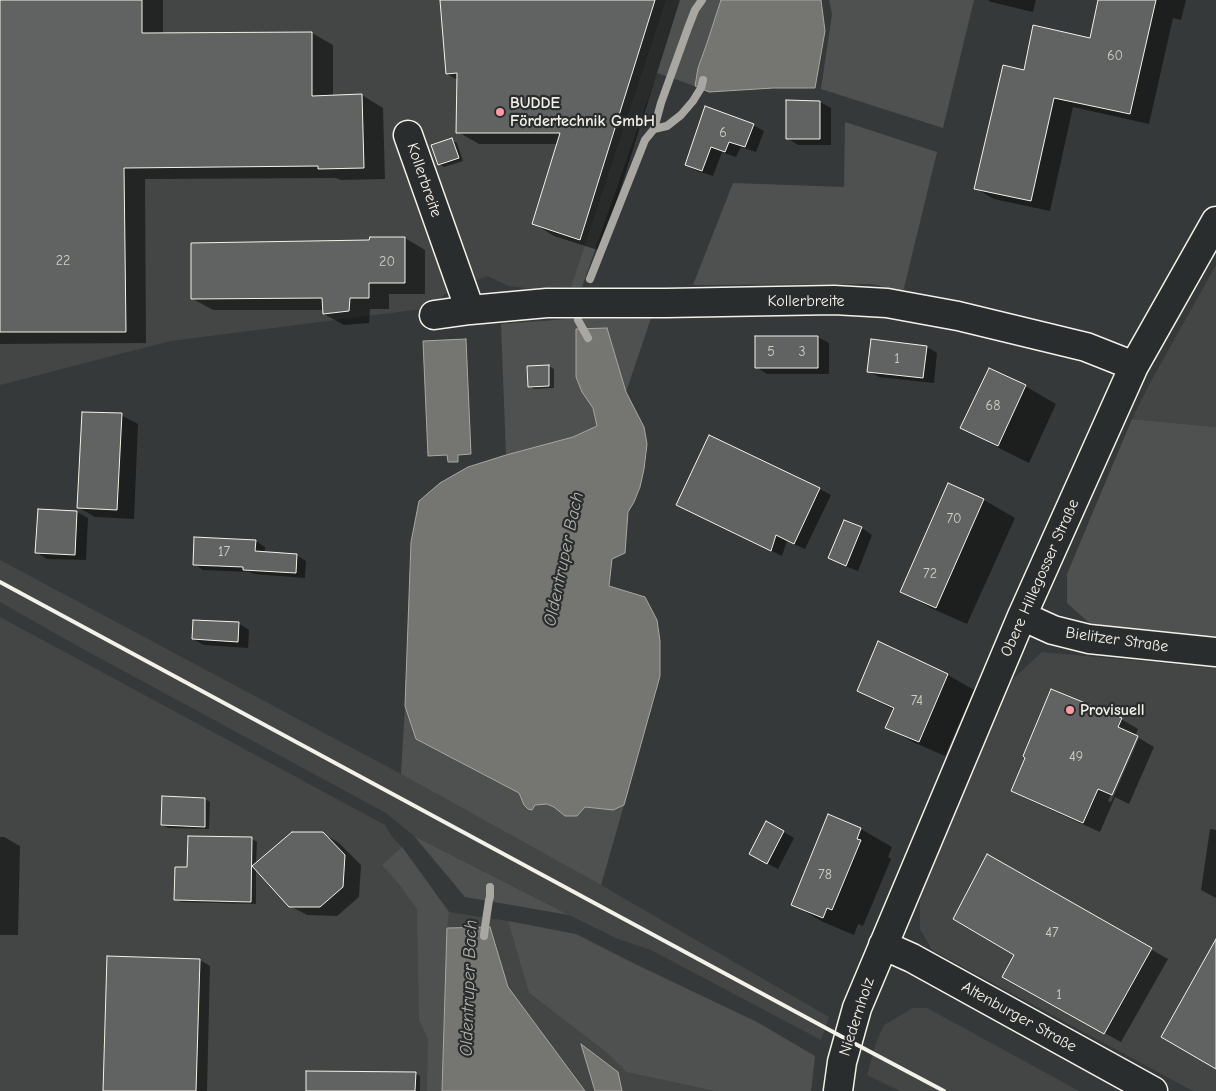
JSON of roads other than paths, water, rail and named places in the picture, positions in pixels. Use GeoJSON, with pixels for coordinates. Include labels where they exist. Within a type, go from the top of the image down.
{"type":"FeatureCollection","features":[{"type":"Feature","properties":{"kind":"street","name":"Kollerbreite"},"geometry":{"type":"LineString","coordinates":[[408,135],[470,310]]}},
{"type":"Feature","properties":{"kind":"street","name":"Obere Hillegosser Straße"},"geometry":{"type":"LineString","coordinates":[[883,945],[1022,616],[1134,366],[1216,221]]}},
{"type":"Feature","properties":{"kind":"street","name":"Kollerbreite"},"geometry":{"type":"LineString","coordinates":[[434,316],[470,310],[546,303],[834,300],[887,303],[958,316],[1086,347],[1134,366]]}},
{"type":"Feature","properties":{"kind":"street","name":"Bielitzer Straße"},"geometry":{"type":"LineString","coordinates":[[1022,616],[1053,630],[1089,639],[1216,652]]}},
{"type":"Feature","properties":{"kind":"street","name":"Niedernholz"},"geometry":{"type":"LineString","coordinates":[[838,1091],[842,1062],[857,1008],[883,945]]}},
{"type":"Feature","properties":{"kind":"street","name":"Altenburger Straße"},"geometry":{"type":"LineString","coordinates":[[883,945],[912,958],[1153,1091]]}},
{"type":"Feature","properties":{"kind":"water"},"geometry":{"type":"Polygon","coordinates":[[[721,0],[821,0],[825,31],[815,88],[773,88],[709,92],[695,86],[698,68],[721,0]]]}},
{"type":"Feature","properties":{"kind":"water"},"geometry":{"type":"Polygon","coordinates":[[[607,328],[626,392],[644,427],[647,444],[640,487],[628,512],[625,553],[612,559],[609,586],[645,597],[657,620],[660,641],[660,676],[624,805],[613,810],[585,807],[577,816],[565,816],[547,804],[535,805],[532,810],[528,809],[524,805],[519,793],[416,739],[405,706],[411,542],[419,501],[440,483],[468,467],[573,437],[597,426],[593,408],[582,392],[576,377],[576,329],[607,328]]]}},
{"type":"Feature","properties":{"kind":"water"},"geometry":{"type":"Polygon","coordinates":[[[466,339],[471,454],[458,455],[458,462],[448,462],[447,455],[428,456],[423,341],[466,339]]]}},
{"type":"Feature","properties":{"kind":"water"},"geometry":{"type":"Polygon","coordinates":[[[490,927],[508,987],[585,1091],[442,1091],[447,928],[490,927]]]}},
{"type":"Feature","properties":{"kind":"water"},"geometry":{"type":"Polygon","coordinates":[[[581,1044],[618,1072],[622,1091],[595,1091],[581,1044]]]}},
{"type":"Feature","properties":{"kind":"waterway","name":"Oldentruper Bach"},"geometry":{"type":"LineString","coordinates":[[590,279],[645,140],[654,129],[661,103],[688,28],[695,10],[702,0]]}},
{"type":"Feature","properties":{"kind":"waterway"},"geometry":{"type":"LineString","coordinates":[[654,129],[667,126],[681,115],[693,101],[701,88],[703,80]]}},
{"type":"Feature","properties":{"kind":"waterway","name":"Oldentruper Bach"},"geometry":{"type":"LineString","coordinates":[[578,320],[588,338]]}},
{"type":"Feature","properties":{"kind":"waterway","name":"Oldentruper Bach"},"geometry":{"type":"LineString","coordinates":[[484,936],[490,887]]}},
{"type":"Feature","properties":{"kind":"railway"},"geometry":{"type":"LineString","coordinates":[[0,582],[944,1091]]}},
{"type":"Feature","properties":{"kind":"place","name":"BUDDE Fördertechnik GmbH"},"geometry":{"type":"Point","coordinates":[500,112]}},
{"type":"Feature","properties":{"kind":"place","name":"Provisuell"},"geometry":{"type":"Point","coordinates":[1070,710]}}]}
